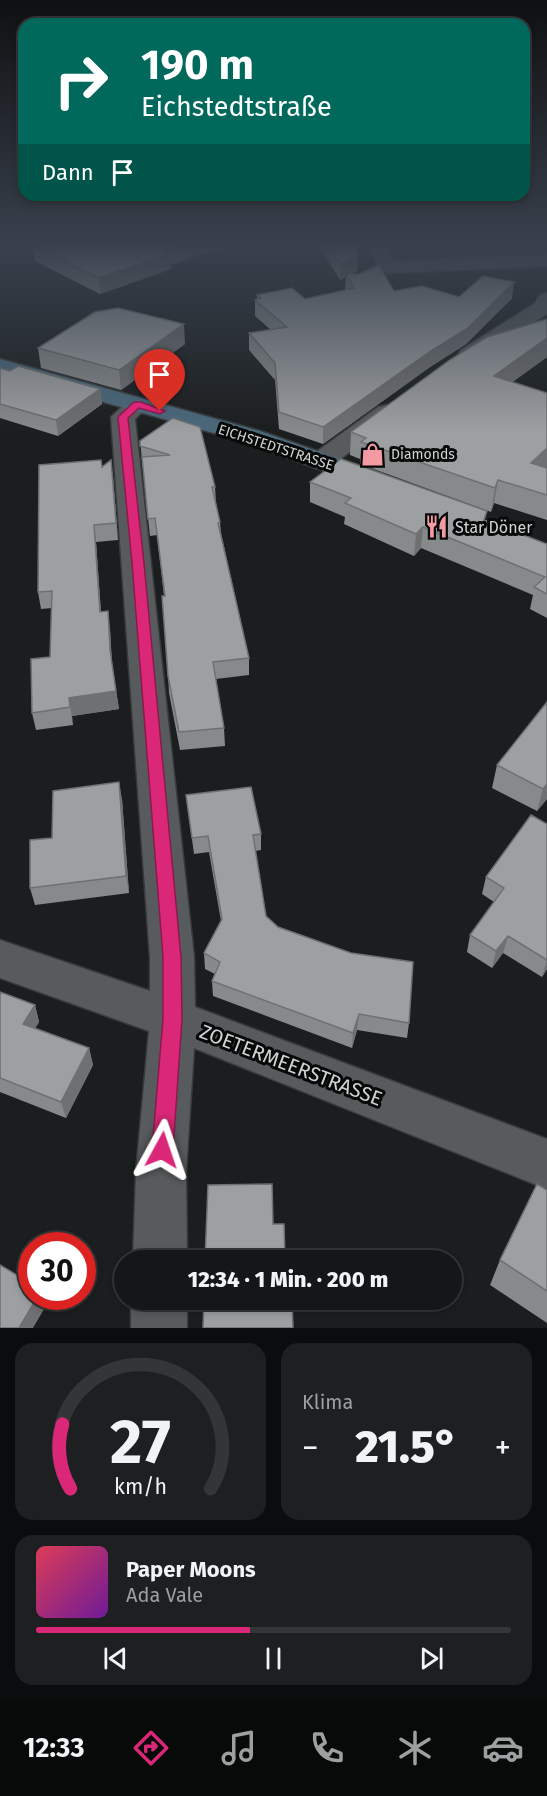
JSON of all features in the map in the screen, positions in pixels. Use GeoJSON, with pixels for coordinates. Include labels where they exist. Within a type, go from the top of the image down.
{"type":"FeatureCollection","features":[{"type":"Feature","properties":{"kind":"street"},"geometry":{"type":"LineString","coordinates":[[449,368],[542,308]]}},
{"type":"Feature","properties":{"kind":"street","name":"EICHSTEDTSTRASSE"},"geometry":{"type":"LineString","coordinates":[[0,366],[251,436],[396,489]]}},
{"type":"Feature","properties":{"kind":"street"},"geometry":{"type":"LineString","coordinates":[[321,460],[403,400]]}},
{"type":"Feature","properties":{"kind":"street"},"geometry":{"type":"LineString","coordinates":[[137,405],[123,417],[172,957],[173,1019],[161,1172],[160,1250]]}},
{"type":"Feature","properties":{"kind":"street","name":"ZOETERMEERSTRASSE"},"geometry":{"type":"LineString","coordinates":[[0,959],[173,1019],[547,1164]]}},
{"type":"Feature","properties":{"kind":"street"},"geometry":{"type":"LineString","coordinates":[[159,1310],[159,1328]]}},
{"type":"Feature","properties":{"kind":"building"},"geometry":{"type":"Polygon","coordinates":[[[118,308],[184,324],[119,370],[38,348],[95,312],[118,308]]]}},
{"type":"Feature","properties":{"kind":"building"},"geometry":{"type":"Polygon","coordinates":[[[264,308],[488,308],[468,328],[431,351],[323,427],[279,412],[275,363],[249,333],[287,327],[264,308]]]}},
{"type":"Feature","properties":{"kind":"building"},"geometry":{"type":"Polygon","coordinates":[[[547,319],[547,338],[494,376],[547,393],[547,448],[531,463],[547,468],[547,495],[498,480],[495,488],[361,442],[366,438],[351,432],[451,359],[487,337],[547,319]]]}},
{"type":"Feature","properties":{"kind":"building"},"geometry":{"type":"Polygon","coordinates":[[[18,366],[100,389],[56,420],[0,404],[0,368],[10,371],[18,366]]]}},
{"type":"Feature","properties":{"kind":"building"},"geometry":{"type":"Polygon","coordinates":[[[173,418],[200,427],[215,487],[212,487],[220,522],[218,523],[249,658],[213,662],[224,728],[179,732],[168,676],[162,596],[165,596],[155,518],[148,519],[142,457],[170,455],[140,446],[140,441],[173,418]]]}},
{"type":"Feature","properties":{"kind":"building"},"geometry":{"type":"Polygon","coordinates":[[[341,459],[487,511],[484,520],[547,544],[547,594],[534,587],[545,577],[423,527],[416,534],[345,503],[351,498],[310,482],[341,459]]]}},
{"type":"Feature","properties":{"kind":"building"},"geometry":{"type":"Polygon","coordinates":[[[101,460],[102,467],[111,460],[116,523],[94,525],[100,612],[108,611],[110,650],[116,691],[69,698],[70,707],[32,713],[31,659],[50,657],[52,591],[38,592],[39,465],[101,460]]]}},
{"type":"Feature","properties":{"kind":"building"},"geometry":{"type":"Polygon","coordinates":[[[547,702],[547,784],[543,789],[497,765],[547,702]]]}},
{"type":"Feature","properties":{"kind":"building"},"geometry":{"type":"Polygon","coordinates":[[[119,782],[126,876],[30,888],[30,840],[52,838],[53,791],[119,782]]]}},
{"type":"Feature","properties":{"kind":"building"},"geometry":{"type":"Polygon","coordinates":[[[251,787],[261,834],[253,835],[266,916],[278,927],[351,953],[413,962],[409,1023],[359,1014],[353,1033],[212,981],[220,962],[204,953],[222,919],[208,836],[192,838],[186,795],[251,787]]]}},
{"type":"Feature","properties":{"kind":"building"},"geometry":{"type":"Polygon","coordinates":[[[531,815],[547,824],[547,960],[508,936],[496,951],[470,935],[504,888],[486,877],[531,815]]]}},
{"type":"Feature","properties":{"kind":"building"},"geometry":{"type":"Polygon","coordinates":[[[0,992],[35,1005],[23,1024],[89,1048],[61,1102],[0,1078],[0,992]]]}},
{"type":"Feature","properties":{"kind":"building"},"geometry":{"type":"Polygon","coordinates":[[[272,1184],[273,1224],[284,1224],[285,1250],[205,1250],[208,1185],[272,1184]]]}},
{"type":"Feature","properties":{"kind":"building"},"geometry":{"type":"Polygon","coordinates":[[[537,1184],[547,1190],[547,1291],[500,1260],[537,1184]]]}},
{"type":"Feature","properties":{"kind":"building"},"geometry":{"type":"Polygon","coordinates":[[[0,1265],[18,1276],[18,1310],[30,1310],[19,1328],[0,1328],[0,1265]]]}},
{"type":"Feature","properties":{"kind":"building"},"geometry":{"type":"Polygon","coordinates":[[[204,1310],[292,1310],[293,1328],[203,1328],[204,1310]]]}},
{"type":"Feature","properties":{"kind":"place","name":"Diamonds"},"geometry":{"type":"Point","coordinates":[373,454]}},
{"type":"Feature","properties":{"kind":"place","name":"Star Döner"},"geometry":{"type":"Point","coordinates":[437,527]}},
{"type":"Feature","properties":{"kind":"route"},"geometry":{"type":"LineString","coordinates":[[160,411],[137,405],[123,417],[172,957],[173,1019],[162,1150]]}}]}
